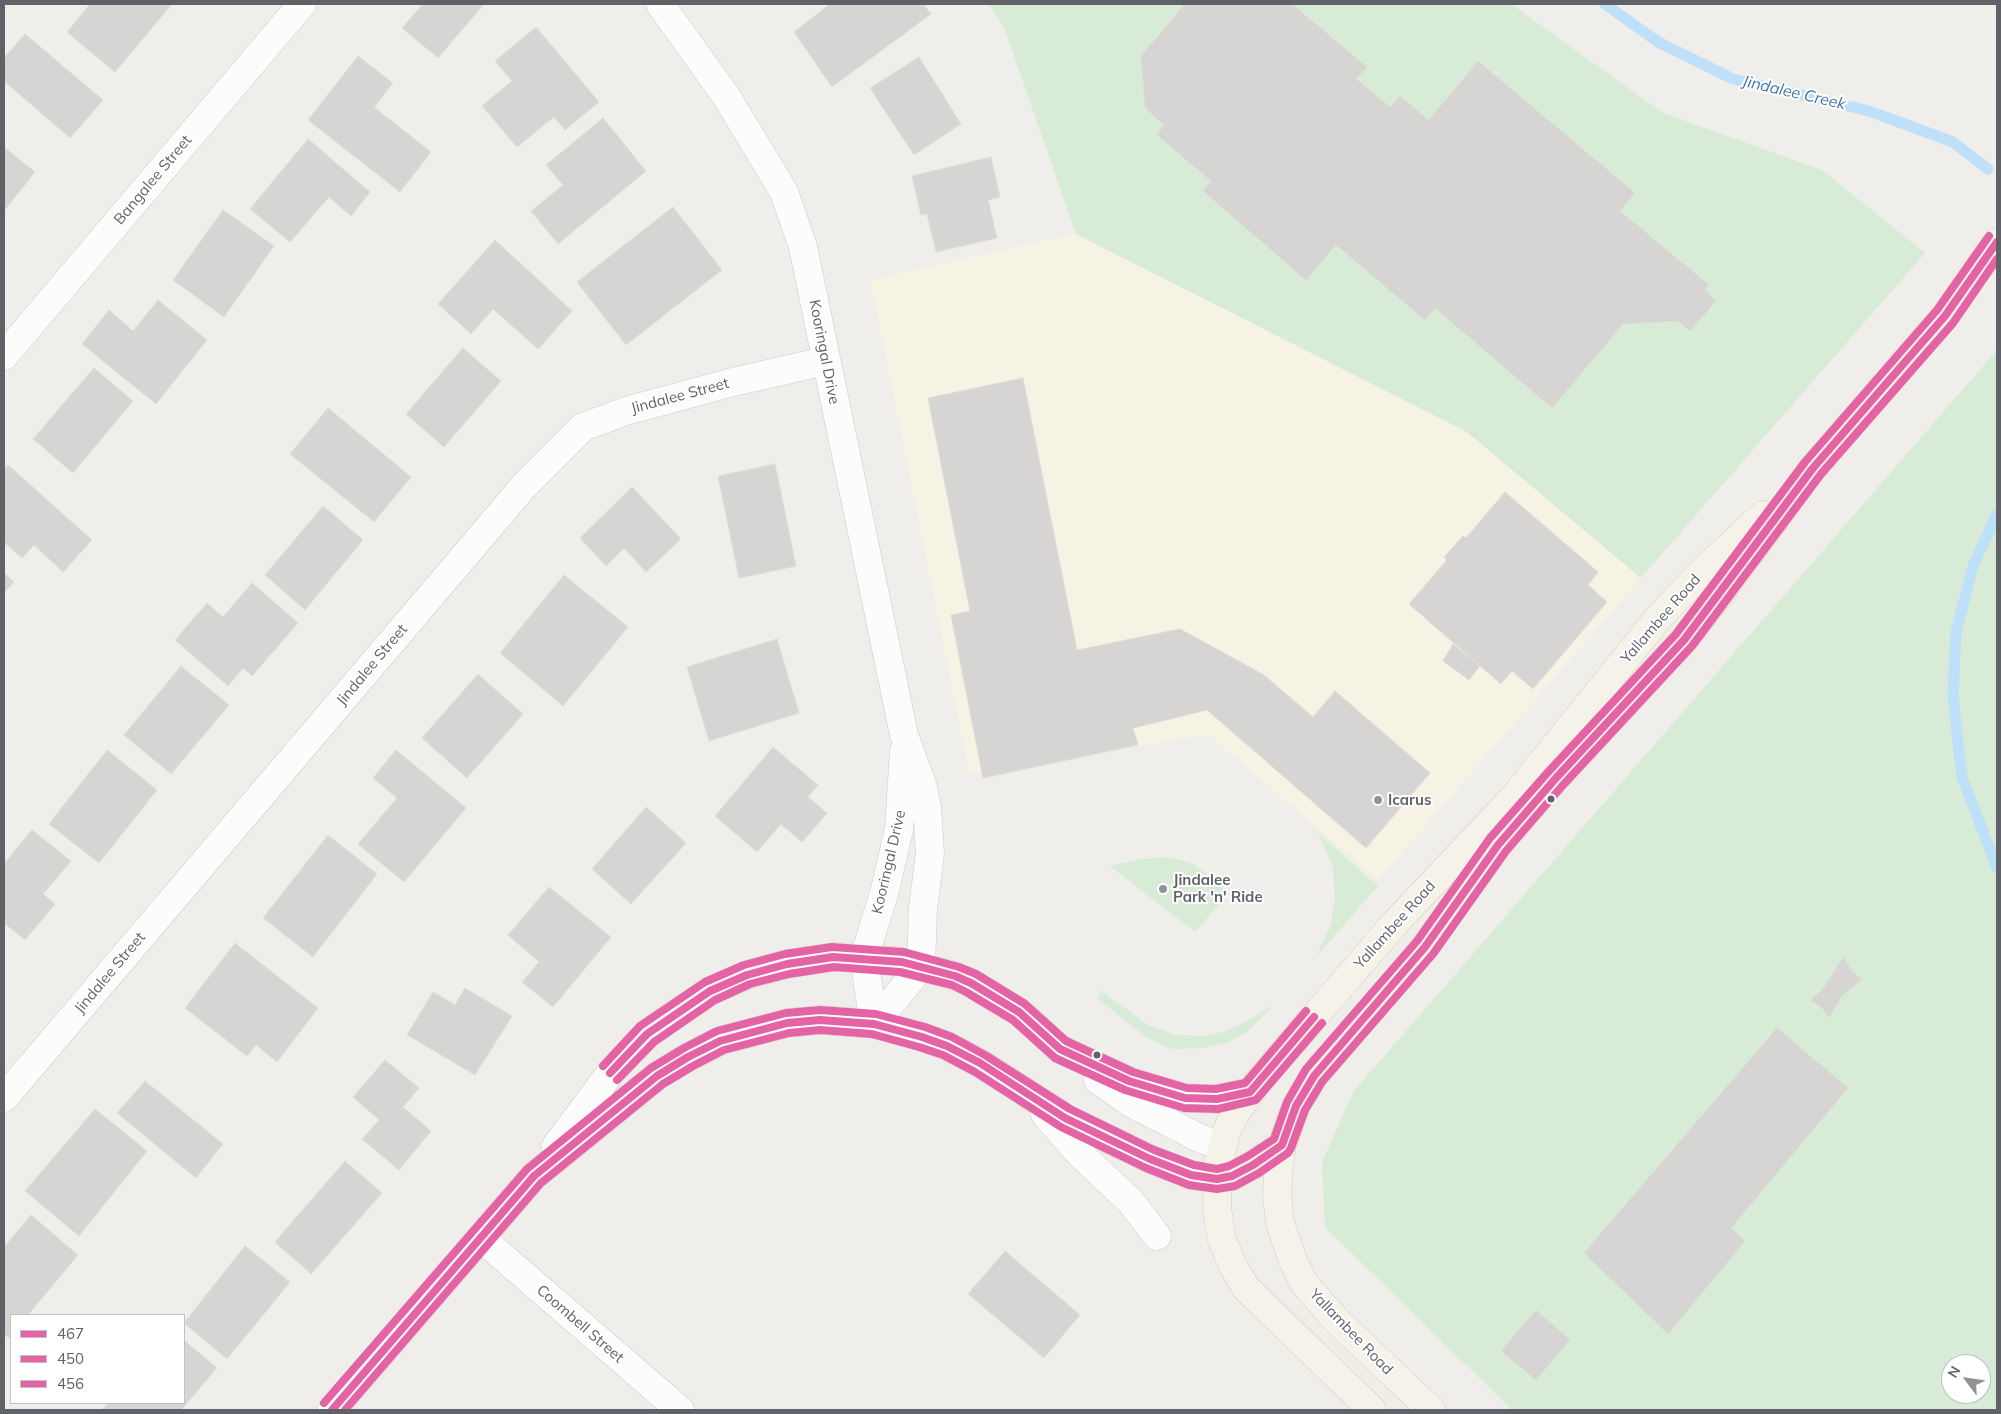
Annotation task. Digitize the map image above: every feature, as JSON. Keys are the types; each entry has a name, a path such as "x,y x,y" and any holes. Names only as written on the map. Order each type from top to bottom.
{"main road":[{"path":"1813,468 1945,316 1997,242"},
{"path":"1945,316 1997,271"},
{"name":"Yallambee Road","path":"1372,1410 1246,1288 1233,1266 1222,1240 1217,1209 1217,1180 1222,1146 1231,1123 1250,1092 1396,922 1521,804 1548,771 1659,617 1705,569 1813,468"},
{"name":"Yallambee Road","path":"1548,771 1684,640 1813,468"},
{"path":"1705,569 1726,586"},
{"name":"Yallambee Road","path":"1431,1410 1337,1321 1303,1282 1292,1258 1280,1223 1277,1193 1279,1163 1282,1145 1296,1106 1314,1076 1425,947 1498,845 1521,804"},
{"path":"1222,1146 1236,1150 1282,1145"},
{"path":"1217,1180 1232,1176 1253,1165 1282,1145"}],"street":[{"name":"Bangalee Street","path":"4,356 302,4"},
{"name":"Kooringal Drive","path":"660,4 726,96 784,192 803,247 825,361 904,735 923,787 929,831 929,869 923,908 921,967"},
{"name":"Jindalee Street","path":"4,1098 518,494 583,427 626,411 733,382 825,361"},
{"name":"Kooringal Drive","path":"864,958 885,890 899,829 903,786 904,735"},
{"path":"899,829 929,831"},
{"path":"332,1410 534,1176 611,1072 647,1034 710,991 747,975 788,964 832,957 902,962 955,976 984,989 1019,1012 1078,1065 1131,1103 1199,1138 1222,1146"},
{"path":"864,958 874,1024"},
{"path":"874,1024 921,967"},
{"path":"534,1176 657,1076 688,1057 720,1041 787,1023 820,1020 874,1024 922,1036 947,1046 980,1063 1030,1098 1065,1118 1150,1159 1191,1175 1217,1180"},
{"path":"1060,1049 1129,1082 1185,1098 1217,1099 1250,1092"},
{"path":"1030,1098 1080,1154 1131,1202 1157,1236"},
{"name":"Coombell Street","path":"481,1238 680,1410"}],"shaded area":[{"path":"1076,234 1467,432 1641,578 1378,880 1208,734 970,775 871,280"}],"green space":[{"path":"989,4 1511,4 1663,113 1822,170 1925,253 1641,578 1467,432 1076,234 1004,27"},
{"path":"1997,350 1997,1410 1512,1410 1325,1227 1322,1162 1353,1092"},
{"path":"1318,833 1378,886 1316,957 1331,924 1335,898 1333,868"},
{"path":"1169,857 1194,864 1229,893 1195,932 1110,866 1140,859"},
{"path":"1102,991 1148,1025 1176,1035 1205,1036 1223,1032 1240,1025 1274,1005 1247,1032 1228,1043 1202,1048 1172,1049 1147,1038 1097,998"}],"building":[{"path":"90,4 172,4 115,72 67,32"},
{"path":"423,4 484,4 438,58 402,28"},
{"path":"830,4 923,4 931,14 832,87 794,32"},
{"path":"1185,4 1292,4 1367,67 1356,79 1390,107 1400,96 1429,120 1478,61 1635,193 1620,211 1709,285 1705,290 1716,301 1690,331 1678,321 1623,324 1552,408 1435,308 1425,320 1336,245 1306,280 1203,191 1211,181 1157,135 1164,125 1145,108 1141,56"},
{"path":"536,27 599,102 565,130 554,117 517,147 482,106 512,81 495,61"},
{"path":"25,34 103,100 70,138 4,81 4,58"},
{"path":"358,56 393,83 374,107 431,152 400,192 308,120"},
{"path":"919,57 961,124 914,155 870,88"},
{"path":"603,118 646,171 558,244 531,211 563,185 546,165"},
{"path":"308,139 370,192 351,216 329,197 290,242 250,209"},
{"path":"4,147 35,172 4,211"},
{"path":"991,157 1000,197 988,200 997,238 936,252 927,214 921,215 912,176"},
{"path":"673,207 722,270 626,345 577,282"},
{"path":"223,210 274,246 224,317 173,280"},
{"path":"495,240 572,311 538,349 493,309 471,334 438,304"},
{"path":"158,300 207,340 156,404 82,344 109,310 133,331"},
{"path":"463,348 501,381 444,447 406,414"},
{"path":"94,368 133,401 73,473 33,439"},
{"path":"1023,378 1077,650 1180,629 1264,675 1313,717 1335,691 1430,773 1366,848 1207,710 1133,728 1138,745 983,778 951,615 970,611 928,398"},
{"path":"328,408 411,477 374,522 290,454"},
{"path":"775,464 796,566 739,578 718,476"},
{"path":"8,465 92,540 63,572 34,545 22,558 4,542 4,470"},
{"path":"632,487 681,539 646,572 624,548 606,566 580,538"},
{"path":"1505,492 1598,572 1588,585 1607,602 1533,689 1512,671 1501,684 1409,604 1447,560 1444,557 1463,536 1466,538"},
{"path":"323,506 363,540 305,610 265,575"},
{"path":"4,573 14,582 4,593"},
{"path":"564,575 628,627 563,706 500,653"},
{"path":"252,583 298,623 252,676 243,668 228,686 175,640 207,603 223,617"},
{"path":"777,639 799,713 709,741 687,667"},
{"path":"1453,644 1480,666 1469,680 1443,661"},
{"path":"181,666 229,705 171,774 124,735"},
{"path":"478,674 523,714 467,778 422,738"},
{"path":"773,747 818,785 808,797 827,813 802,842 781,824 757,852 715,816"},
{"path":"107,750 157,790 99,863 49,824"},
{"path":"396,750 466,808 404,882 358,844 397,798 373,778"},
{"path":"646,807 686,843 631,904 592,869"},
{"path":"32,830 71,861 43,894 55,904 25,940 4,923 4,864"},
{"path":"328,835 377,874 313,957 263,918"},
{"path":"549,887 611,937 553,1007 522,982 539,962 508,935"},
{"path":"235,943 318,1008 277,1062 256,1045 247,1056 185,1008"},
{"path":"1843,957 1852,971 1862,979 1841,997 1829,1018 1822,1008 1811,1000 1823,989"},
{"path":"465,988 512,1016 475,1075 407,1035 433,992 455,1005"},
{"path":"1777,1028 1848,1088 1731,1228 1745,1241 1668,1334 1584,1253"},
{"path":"385,1060 419,1088 403,1107 431,1131 399,1170 362,1139 379,1120 353,1097"},
{"path":"145,1081 223,1144 196,1178 117,1113"},
{"path":"95,1109 147,1151 79,1236 25,1191"},
{"path":"345,1161 382,1193 311,1274 275,1242"},
{"path":"31,1215 78,1255 29,1314 10,1314 9,1338 4,1334 4,1247"},
{"path":"245,1246 290,1282 227,1359 185,1324"},
{"path":"1005,1251 1080,1315 1044,1358 968,1294"},
{"path":"1536,1310 1570,1340 1536,1380 1501,1351"},
{"path":"185,1341 217,1368 181,1410 102,1410 107,1404 185,1404"}],"waterway":[{"name":"Jindalee Creek","path":"1605,4 1658,42 1733,79 1869,111 1953,142 1988,169"},
{"name":"Jindalee Creek","path":"1997,514 1973,566 1956,632 1953,696 1962,777 1997,868"}],"transit line":[{"name":"456","path":"324,1403 527,1169 651,1068 717,1031 786,1013 820,1010 876,1014 925,1027 952,1037 985,1055 1070,1109 1154,1150 1194,1165 1217,1169 1229,1166 1274,1139 1287,1102 1306,1069 1417,941 1490,838 1549,771 1676,634 1805,462 1937,310 1989,236"},
{"name":"467","path":"332,1410 534,1176 657,1076 688,1057 720,1041 787,1023 820,1020 874,1024 922,1037 947,1046 980,1063 1065,1118 1150,1159 1191,1175 1217,1179 1232,1176 1253,1165 1282,1145 1296,1106 1314,1076 1425,947 1498,845 1556,778 1684,640 1813,468 1945,316 1997,242"},
{"name":"450","path":"345,1410 541,1183 663,1084 724,1050 789,1033 820,1030 872,1034 919,1047 943,1055 975,1072 1061,1127 1146,1168 1189,1185 1217,1189 1235,1186 1259,1173 1288,1153 1305,1110 1322,1082 1433,954 1506,851 1563,785 1692,646 1821,474 1953,323 1997,259"},
{"name":"456","path":"603,1066 640,1026 705,982 744,965 785,954 832,947 904,952 959,967 976,974 1025,1004 1066,1041 1133,1072 1187,1088 1216,1089 1245,1083 1306,1011"},
{"name":"467","path":"610,1073 647,1034 710,991 747,975 787,964 833,957 902,962 955,976 971,983 1019,1012 1060,1049 1129,1081 1185,1098 1217,1099 1250,1092 1314,1017"},
{"name":"450","path":"617,1080 654,1042 715,1000 750,984 789,974 834,967 900,972 952,985 1013,1020 1055,1058 1125,1090 1184,1108 1218,1109 1256,1100 1322,1023"}],"place":[{"name":"Icarus","path":"1378,800"},
{"name":"Jindalee Park 'n' Ride","path":"1163,889"}]}
